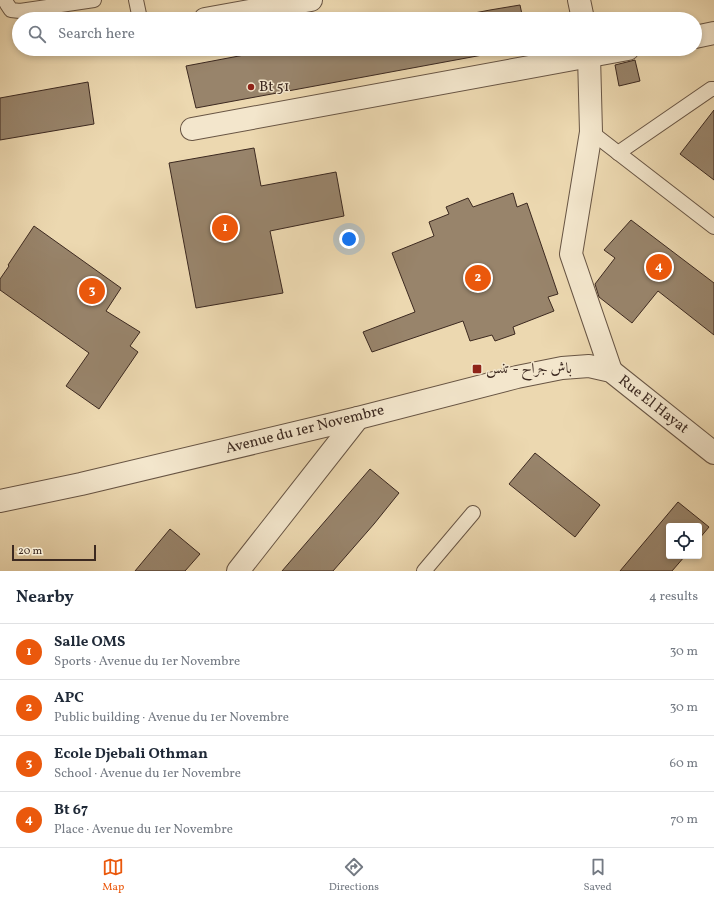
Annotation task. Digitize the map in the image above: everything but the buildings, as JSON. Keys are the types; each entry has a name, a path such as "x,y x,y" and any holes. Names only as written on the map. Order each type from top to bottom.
{"street":[{"path":"244,12 311,0"},
{"path":"579,0 581,12"},
{"path":"702,36 714,33"},
{"path":"192,129 567,56"},
{"path":"588,56 591,132 571,254 611,371"},
{"name":"Avenue du 1er Novembre","path":"0,501 81,484 358,418 517,377 562,368 589,366 611,371"},
{"name":"Rue El Hayat","path":"611,371 714,454"},
{"path":"238,571 358,418"}],"lane":[{"path":"5,0 11,10 20,11 94,0"},
{"path":"136,0 139,12"},
{"path":"618,153 714,88"},
{"path":"591,132 714,227"},
{"path":"424,571 473,513"}],"place":[{"name":"Bt 51","path":"251,87"},
{"name":"Salle OMS","path":"225,228"},
{"name":"Bt 67","path":"659,267"},
{"name":"APC","path":"478,278"},
{"name":"Ecole Djebali Othman","path":"92,291"},
{"name":"باش جراح - تنس","path":"477,369"}]}
